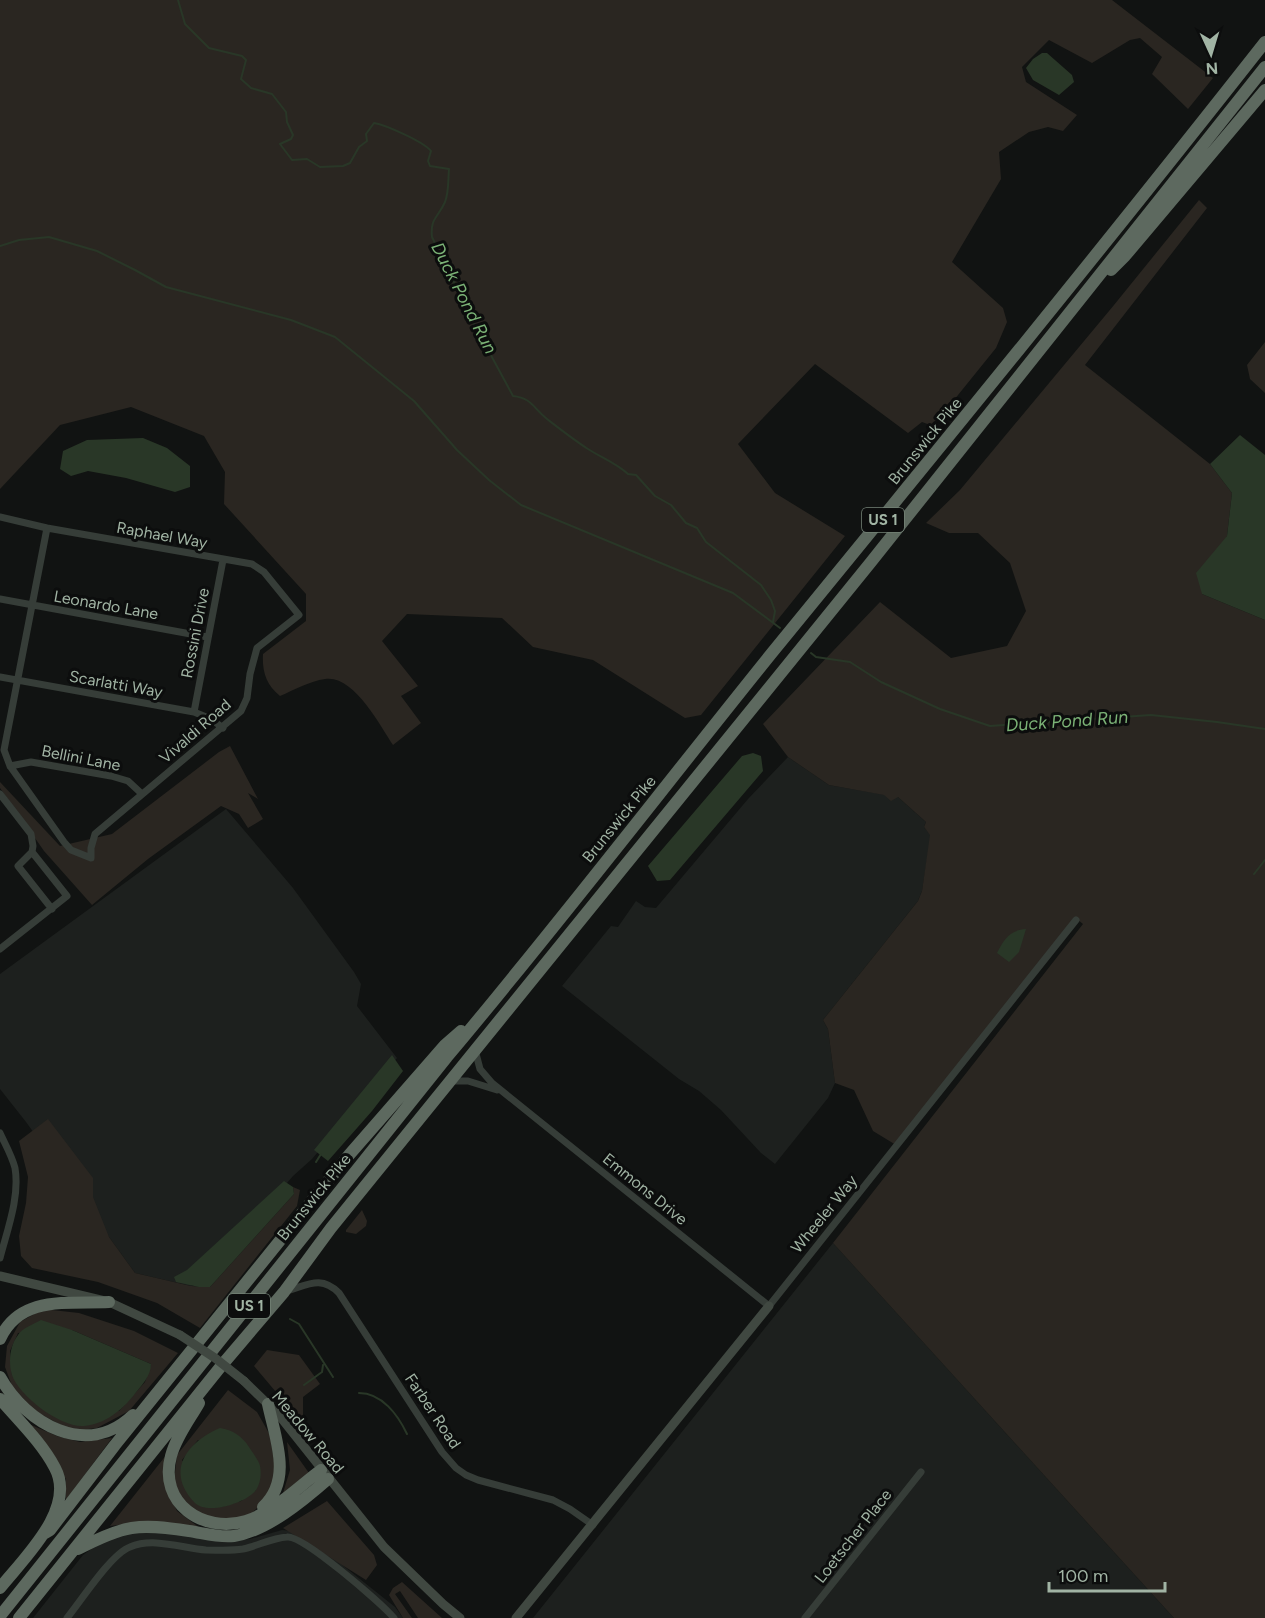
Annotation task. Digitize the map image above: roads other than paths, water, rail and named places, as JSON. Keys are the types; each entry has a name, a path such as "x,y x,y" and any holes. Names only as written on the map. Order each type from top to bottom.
{"highway":[{"name":"Brunswick Pike","path":"0,1616 1265,42"},
{"name":"Brunswick Pike","path":"19,1618 222,1365 284,1292 331,1228 1080,300 1265,67"},
{"path":"1080,300 1125,256 1265,90"},
{"path":"45,1533 50,1530 356,1147 445,1045 499,996"},
{"path":"0,1339 13,1319 30,1308 109,1302"},
{"path":"222,1365 171,1454 168,1472 181,1506 206,1522 221,1525 248,1520 325,1474"},
{"path":"0,1377 9,1392 35,1418 51,1427 81,1435 99,1435 124,1424 162,1388"},
{"path":"0,1400 41,1448 56,1470 60,1485 58,1507 45,1533 0,1588"},
{"path":"248,1520 273,1496 281,1472 280,1455 268,1404"},
{"path":"72,1552 109,1533 135,1526 158,1526 222,1536 233,1536 257,1530 273,1521 325,1474"}],"street":[{"name":"Raphael Way","path":"0,517 47,528 252,564 264,572 299,615"},
{"path":"10,766 4,750 47,528"},
{"name":"Rossini Drive","path":"194,712 223,560"},
{"name":"Leonardo Lane","path":"0,599 207,637"},
{"name":"Vivaldi Road","path":"10,766 71,850 91,858 95,834 241,711 247,698 257,648 299,615"},
{"name":"Scarlatti Way","path":"0,677 194,712 211,719 223,728"},
{"name":"Bellini Lane","path":"10,766 31,762 111,776 128,781 142,794"},
{"path":"0,794 31,834 32,852 18,866 52,909"},
{"path":"0,949 68,896 32,852"},
{"name":"Wheeler Way","path":"516,1618 1077,920"},
{"name":"Emmons Drive","path":"475,1050 480,1069 492,1083 769,1306"},
{"name":"Emmons Drive","path":"450,1081 468,1081 505,1093"},
{"path":"0,1133 12,1158 15,1177 14,1200 0,1258"},
{"name":"Meadow Road","path":"0,1276 109,1302 180,1335 216,1358 278,1414 384,1547 460,1618"},
{"name":"Farber Road","path":"284,1292 318,1282 330,1285 339,1293 442,1452 456,1468 478,1480 560,1503 593,1525"},
{"name":"Loetscher Place","path":"805,1618 921,1472"},
{"path":"67,1618 118,1555 130,1546 152,1543 226,1551 243,1549 289,1536 303,1541 372,1596 394,1618"}],"waterway":[{"name":"Duck Pond Run","path":"178,0 185,24 209,48 242,56 246,60 241,79 251,88 272,94 286,112 287,122 293,135 291,139 280,144 292,160 307,159 320,167 343,166 350,163 359,147 367,141 366,134 374,123 421,143 431,151 428,161 430,166 449,169 448,190 433,222 432,237 474,324 513,396 528,401 547,419 588,449 628,474 636,475 655,496 671,505 686,523 697,528 706,542 761,585 775,611 773,622"},
{"path":"0,246 19,240 49,237 97,251 166,287 291,320 335,337 414,401 457,450 489,480 521,505 733,593 780,628"},
{"name":"Duck Pond Run","path":"811,653 816,657 850,662 881,682 940,709 990,726 1151,715 1265,729"},
{"path":"1254,874 1265,860"},
{"path":"316,1162 321,1154"},
{"path":"290,1319 299,1324 333,1377"},
{"path":"304,1385 322,1372 323,1365"},
{"path":"359,1393 375,1397 388,1406 407,1434"}]}
